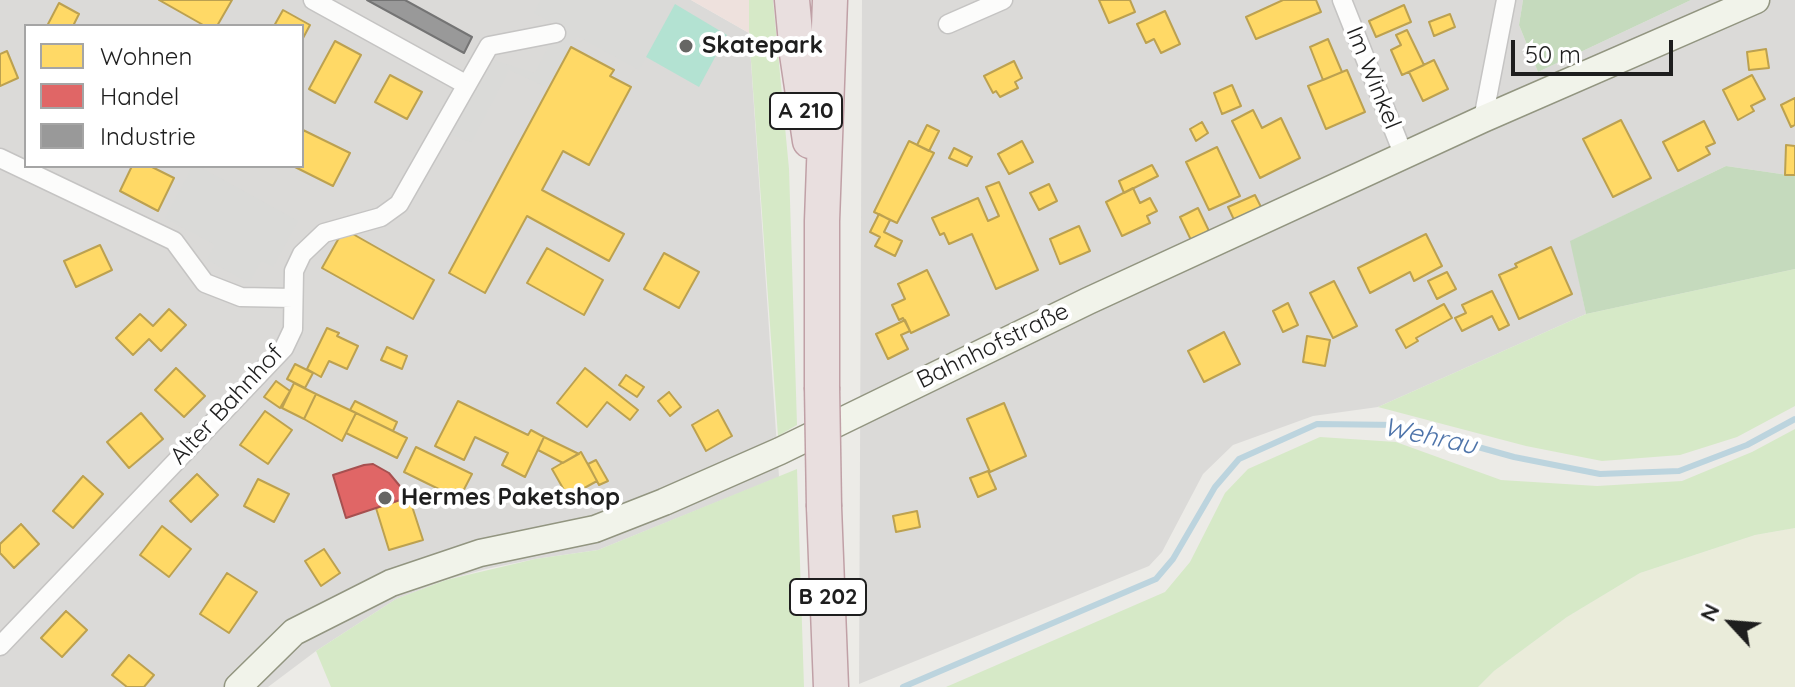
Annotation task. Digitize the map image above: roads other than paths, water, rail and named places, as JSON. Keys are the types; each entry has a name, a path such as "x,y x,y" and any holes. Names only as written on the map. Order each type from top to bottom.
{"highway":[{"name":"A 210","path":"792,0 822,221"},
{"name":"A 210","path":"822,221 830,0"},
{"name":"B 202","path":"822,221 824,507 831,687"}],"main road":[{"name":"Bahnhofstraße","path":"238,687 294,632 391,583 480,553 595,529 664,502 780,451 1088,301 1483,119 1756,0"}],"street":[{"path":"313,0 467,85"},
{"path":"948,24 1003,0"},
{"name":"Im Winkel","path":"1342,0 1404,156"},
{"path":"1483,119 1506,0"},
{"name":"Alter Bahnhof","path":"0,646 284,348 293,329 294,271 302,254 324,233 381,217 399,204 489,46 556,33"},
{"path":"0,158 174,241 205,283 241,297 293,298"}],"waterway":[{"name":"Wehrau","path":"903,687 1156,579 1173,559 1215,487 1239,459 1317,424 1399,425 1514,457 1600,474 1679,471 1747,445 1795,419"}],"place":[{"name":"Skatepark","path":"686,46"},
{"name":"Hermes Paketshop","path":"385,498"}]}
